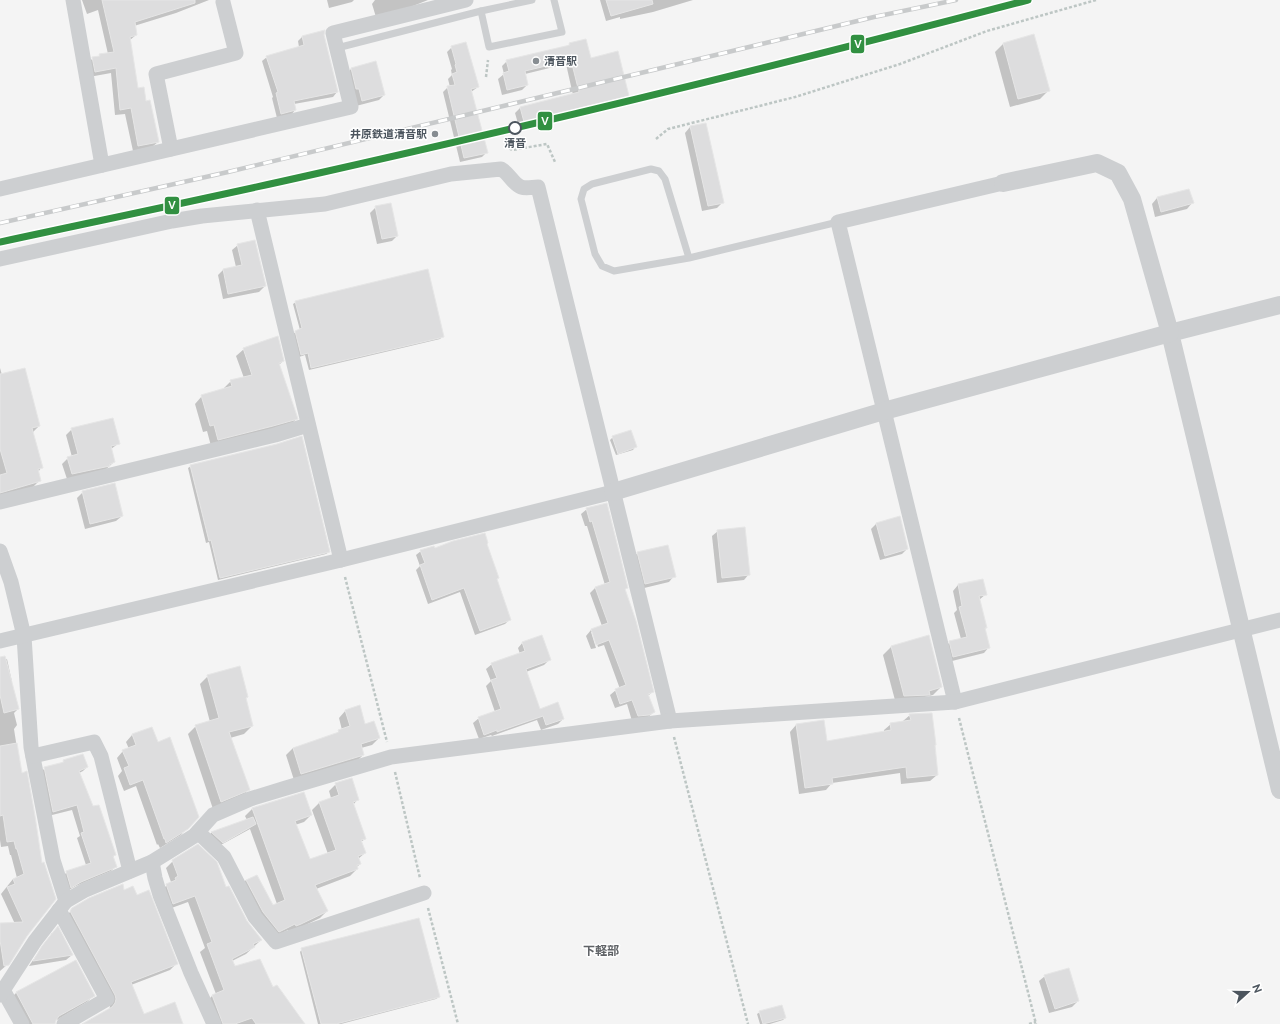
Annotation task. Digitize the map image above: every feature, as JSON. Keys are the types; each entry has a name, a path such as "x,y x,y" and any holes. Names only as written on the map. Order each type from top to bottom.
{"street":[{"path":"72,0 102,165"},
{"path":"0,188 351,107 333,33 466,0"},
{"path":"171,149 156,74 236,52 223,2"},
{"path":"956,702 838,222 1003,183 1097,163 1118,173 1132,199 1170,333 1240,630 1280,790"},
{"path":"0,259 172,221 257,210 325,204 451,174 502,169 507,172 521,187 538,187 670,721"},
{"path":"257,210 341,560"},
{"path":"0,641 341,560 613,492 884,411 1170,333 1280,305"},
{"path":"0,502 275,435 308,425"},
{"path":"0,551 11,582 24,636 32,756 63,906 107,999 64,1024"},
{"path":"22,1024 2,992 35,942 63,906 85,890 152,862 194,836 213,815 250,799 391,757 670,721 956,702 1280,620"},
{"path":"32,756 94,742 101,756 130,871"},
{"path":"198,832 224,857 255,917 276,942 424,893"},
{"path":"152,862 160,895 212,1023"}],"lane":[{"path":"337,48 515,2 532,0"},
{"path":"481,11 489,47 562,32 554,0"},
{"path":"689,258 665,178 659,170 652,169 592,184 584,189 581,199 595,254 602,266 614,271 689,258 838,222"}],"path":[{"path":"656,139 668,129 795,96 900,64 987,31 1096,0"},
{"path":"486,77 489,47"},
{"path":"505,146 512,150 546,144 555,162"},
{"path":"341,560 458,1024"},
{"path":"956,702 1036,1023 1029,1024"},
{"path":"670,721 748,1024"}],"building":[{"path":"102,0 195,0 195,3 135,22 137,35 130,37 138,88 144,87 146,101 150,100 159,142 138,146 131,108 120,110 116,68 95,72 92,57 100,56 99,54 114,52"},
{"path":"606,0 652,0 653,4 611,16"},
{"path":"325,30 324,35 338,92 294,101 296,110 281,114 276,93 278,92 266,56 304,45 302,36"},
{"path":"1034,34 1050,91 1018,99 1003,43"},
{"path":"586,39 591,58 618,51 629,96 524,122 520,107 579,92 571,60 525,71 528,85 507,90 503,73 509,71 506,60 570,45 569,43"},
{"path":"466,42 479,87 471,89 488,153 464,158 447,86 455,85 452,74 457,72 451,46"},
{"path":"376,61 385,95 362,101 359,89 356,89 351,68"},
{"path":"706,123 724,203 708,206 690,126"},
{"path":"1189,189 1194,203 1161,212 1157,197"},
{"path":"391,203 398,236 382,239 375,206"},
{"path":"255,240 266,286 228,294 223,269 242,265 237,244"},
{"path":"428,269 444,337 311,368 308,353 301,355 295,331 302,328 295,301"},
{"path":"278,336 284,361 279,363 298,419 218,440 214,425 210,426 201,395 232,386 230,380 252,375 243,348"},
{"path":"25,368 40,426 32,428 43,468 38,469 41,481 0,493 0,475 7,473 0,449 0,374"},
{"path":"113,418 120,444 111,446 115,462 110,464 110,466 72,474 67,457 78,454 71,428"},
{"path":"631,430 637,447 618,454 612,436"},
{"path":"302,436 330,552 220,578 190,465 277,444"},
{"path":"115,483 123,516 90,524 82,491"},
{"path":"607,503 628,588 625,589 636,621 654,692 648,694 655,712 649,715 638,716 632,700 620,704 615,689 626,685 609,640 596,645 591,629 608,623 595,587 610,582 592,521 590,522 586,508"},
{"path":"900,516 908,549 885,556 876,523"},
{"path":"745,527 750,575 722,578 717,530"},
{"path":"485,533 487,544 499,578 497,579 511,620 480,631 464,588 432,600 420,565 425,563 420,550 434,546 435,548 453,541"},
{"path":"668,545 676,577 645,584 637,552"},
{"path":"983,579 987,595 979,596 987,628 985,628 990,648 953,657 949,641 967,637 959,607 962,606 958,584"},
{"path":"542,635 551,660 526,669 540,709 558,702 564,719 546,725 543,716 484,735 478,717 501,709 491,680 497,678 491,663 525,651 522,642"},
{"path":"929,635 942,687 929,691 930,695 904,696 891,646"},
{"path":"5,656 19,709 4,713 0,695 0,657"},
{"path":"240,666 248,697 246,698 253,726 229,732 250,790 221,802 195,725 219,718 207,675"},
{"path":"360,705 365,724 374,721 380,738 361,744 364,755 301,774 293,748 339,732 338,730 350,726 345,710"},
{"path":"932,713 938,775 907,778 906,767 832,778 833,784 805,788 796,724 824,720 827,741 891,730 890,723 911,720 909,714"},
{"path":"152,727 158,742 170,737 199,817 188,829 166,843 143,780 130,785 124,768 129,766 122,750 136,745 132,734"},
{"path":"17,743 22,773 27,771 42,863 44,862 56,899 27,936 9,965 4,966 0,940 0,923 23,922 7,887 15,884 13,879 24,874 14,841 7,842 3,815 0,816 0,746"},
{"path":"83,754 88,767 79,771 93,806 99,805 116,855 113,856 117,867 81,882 71,888 66,871 91,863 81,833 84,832 77,805 53,812 44,767 64,762 63,760"},
{"path":"352,778 359,800 353,802 366,839 361,840 366,853 358,856 361,864 357,865 358,869 315,885 328,911 301,924 296,926 295,924 279,932 263,912 246,880 257,875 273,905 285,900 252,808 304,792 312,815 295,821 310,859 336,850 319,802 339,795 335,783"},
{"path":"253,817 256,824 223,843 211,832"},
{"path":"198,844 217,862 226,887 229,886 247,921 262,940 253,944 255,947 232,959 235,966 260,959 273,987 277,985 305,1024 256,1024 252,1018 235,1024 223,1024 212,995 224,990 207,944 212,942 195,896 173,904 166,884 176,880 175,878 178,876 172,860"},
{"path":"123,884 124,890 133,886 137,895 149,890 178,964 131,982 144,1014 175,1002 183,1024 82,1024 112,1007 116,999 70,911 72,908 89,898"},
{"path":"419,918 440,997 336,1024 321,1024 301,948"},
{"path":"58,926 73,955 33,961 42,946"},
{"path":"76,960 95,996 59,1016 55,1024 33,1024 16,992"},
{"path":"1069,968 1079,1001 1055,1009 1044,975"},
{"path":"782,1005 786,1018 763,1024 759,1011"}],"railway":[{"path":"0,223 228,172 874,17 956,0"}],"transit line":[{"name":"V","path":"0,242 268,185 487,135 758,69 1028,0"}],"place":[{"name":"清音駅","path":"536,61"},
{"name":"清音","path":"515,128"},
{"name":"井原鉄道清音駅","path":"435,134"}],"district":[{"name":"下軽部","path":"601,951"}]}
